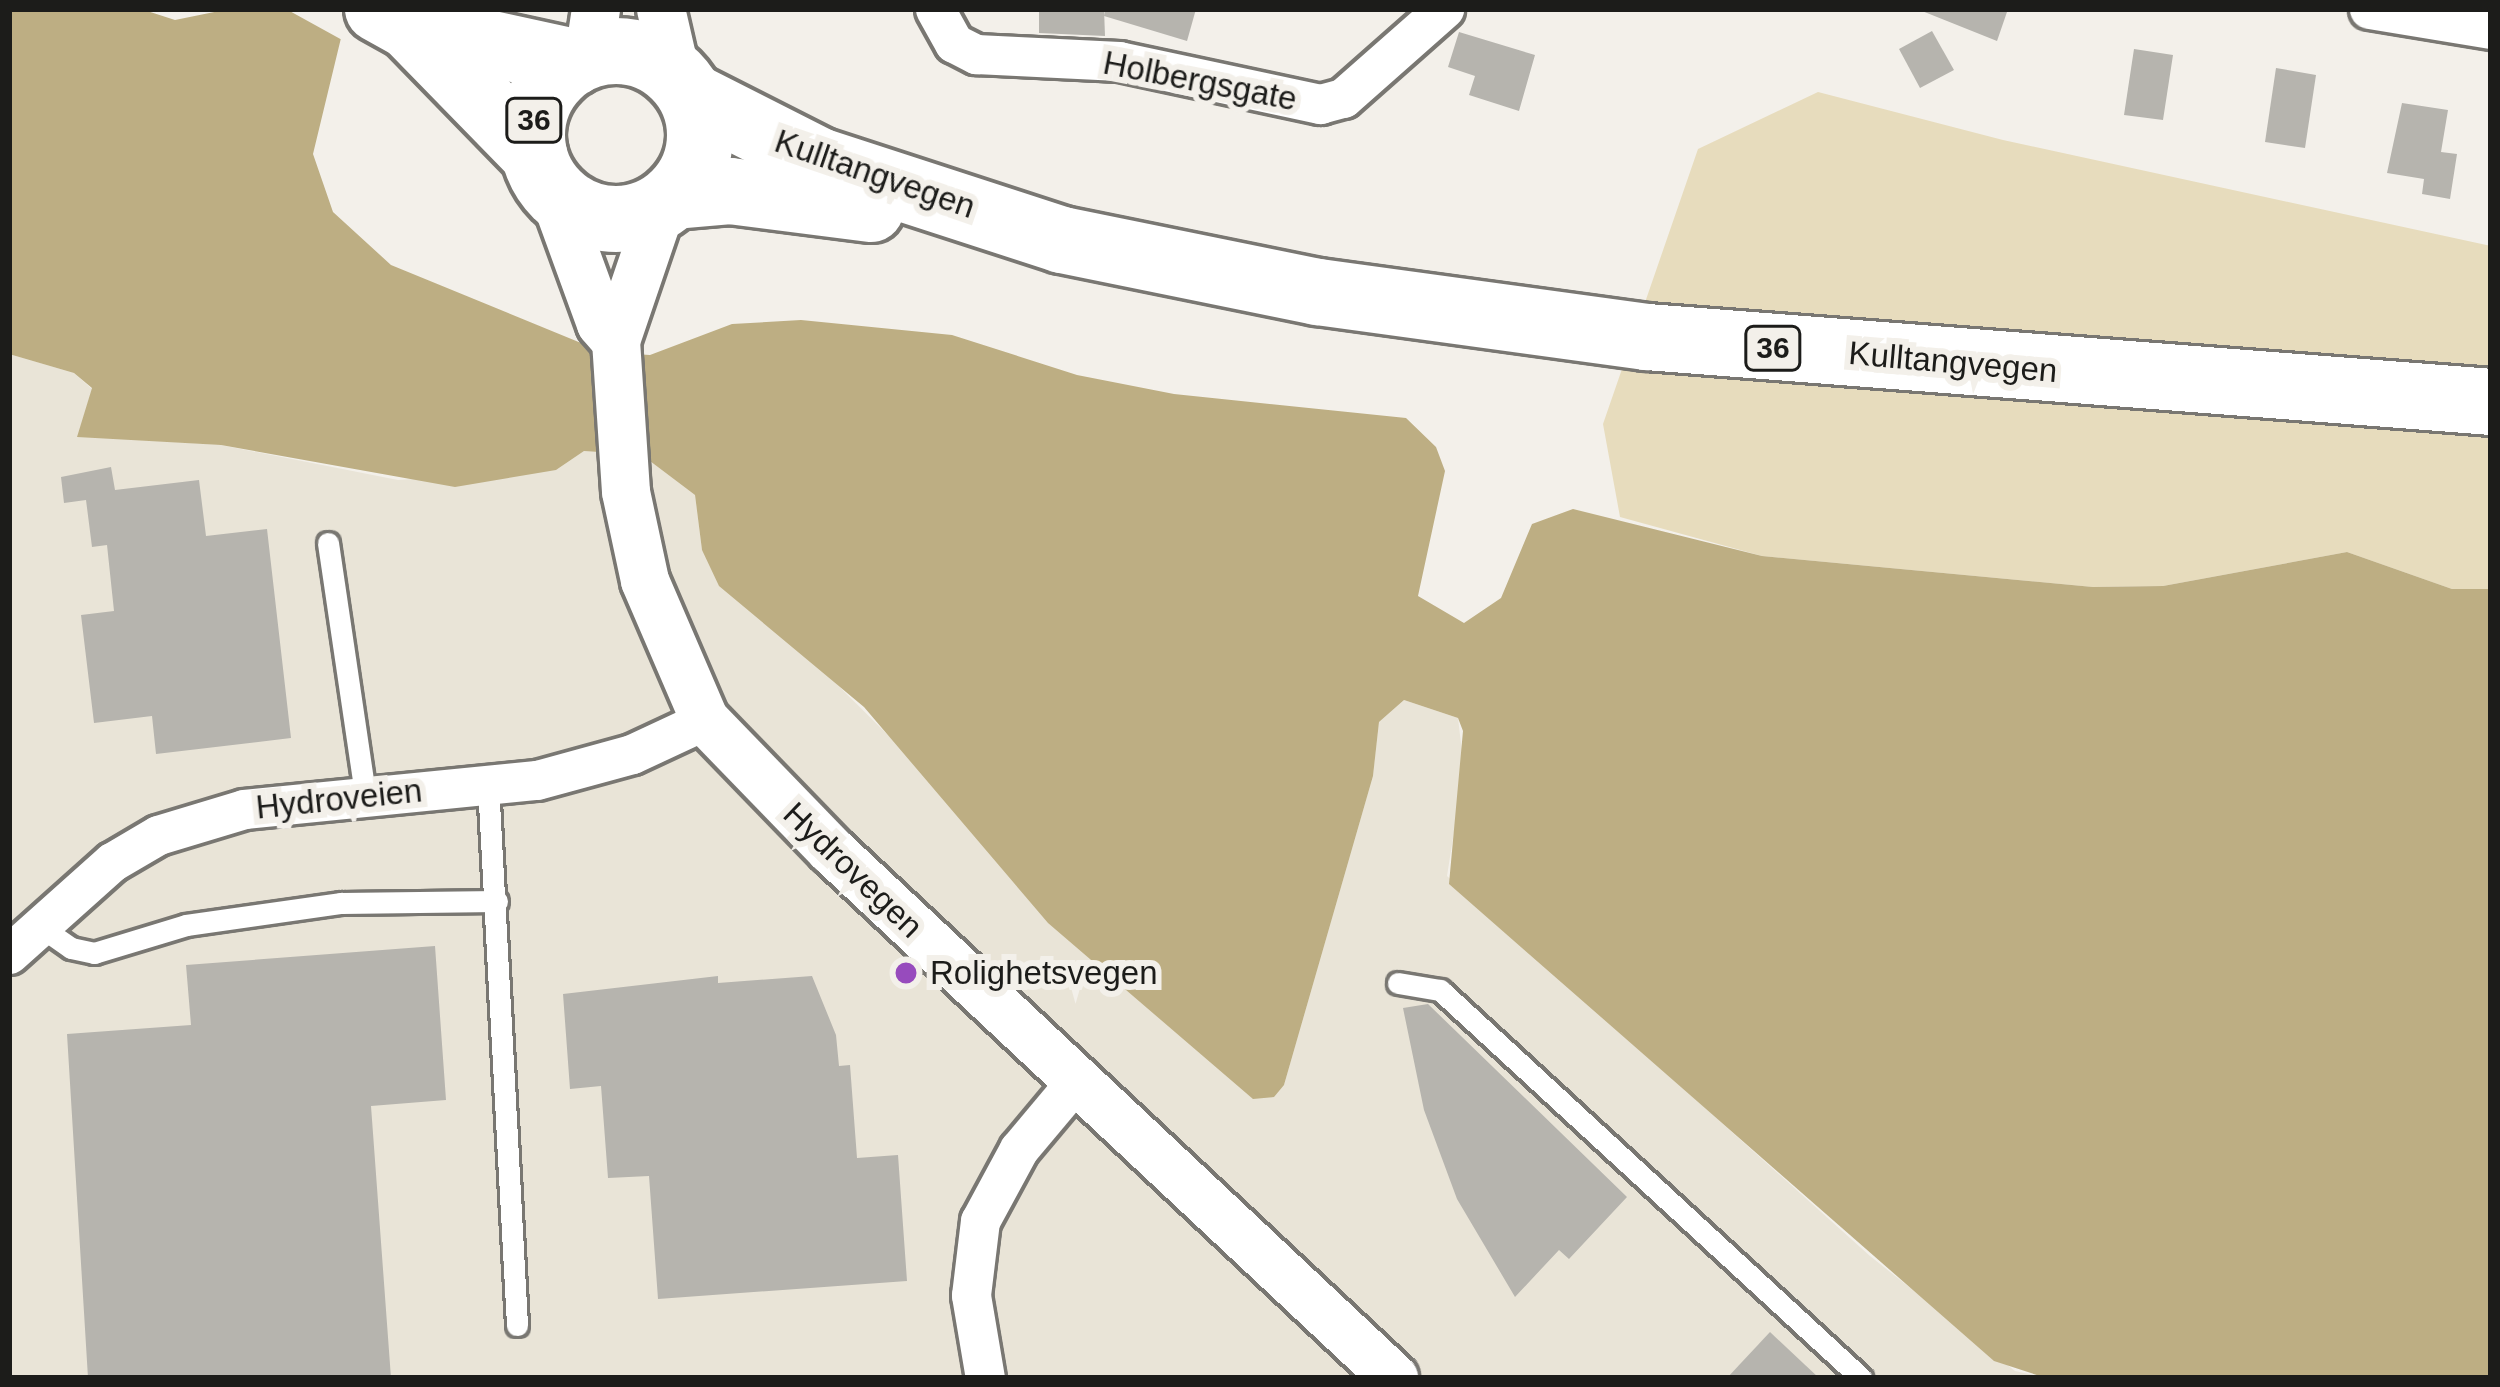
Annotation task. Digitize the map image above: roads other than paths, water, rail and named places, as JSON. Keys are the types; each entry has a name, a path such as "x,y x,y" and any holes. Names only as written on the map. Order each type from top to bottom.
{"highway":[{"name":"36","path":"394,17 635,52 684,86"},
{"name":"36","path":"394,17 593,217 617,220 668,201"},
{"name":"36","path":"544,172 539,101 586,42"},
{"path":"668,201 700,149 684,86"},
{"name":"Kulltangvegen","path":"684,86 819,161 1062,240 1318,292 1647,337 2491,402"},
{"name":"Kulltangvegen","path":"668,201 804,197 1033,243 1062,240"}],"street":[{"path":"661,9 684,86"},
{"name":"Holbergsgate","path":"935,9 954,43 976,54 1119,61 1320,104 1343,98 1444,9"},
{"path":"2369,9 2491,29"},
{"path":"544,172 601,324 616,341 668,201"},
{"name":"Hydrovegen","path":"616,341 626,492 645,581 705,720 1394,1378"},
{"name":"Hydroveien","path":"9,954 38,925 158,835 244,809 488,784 594,766 705,720"},
{"path":"985,1378 971,1295 980,1221 1019,1149 1077,1080"}],"lane":[{"path":"328,543 364,794"},
{"path":"488,784 517,1325"},
{"path":"38,925 71,949 94,953 186,925 341,904 497,901"},
{"path":"1398,983 1440,990 1861,1378"}],"place":[{"name":"Rolighetsvegen","path":"906,973"}]}
